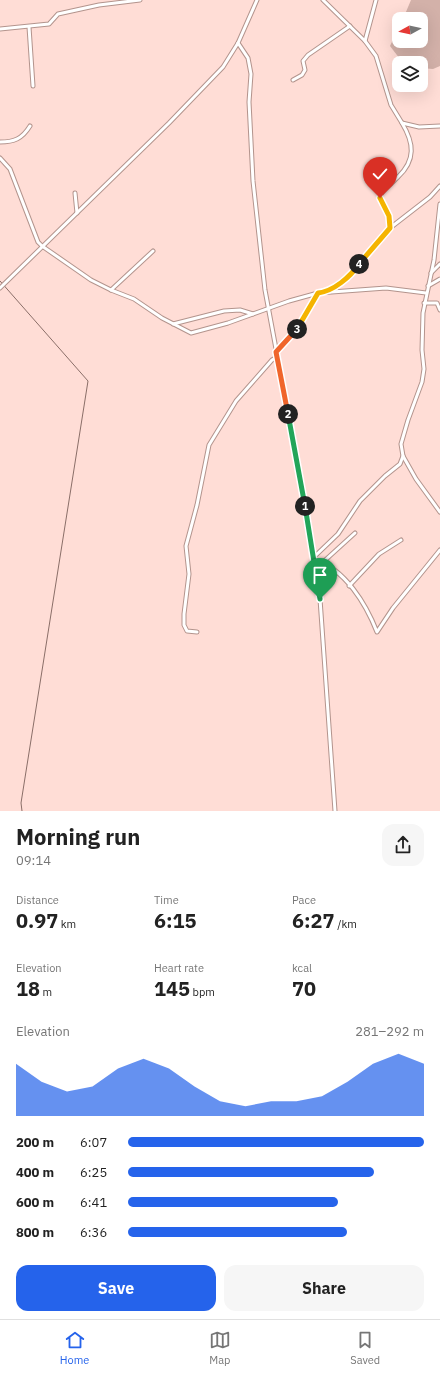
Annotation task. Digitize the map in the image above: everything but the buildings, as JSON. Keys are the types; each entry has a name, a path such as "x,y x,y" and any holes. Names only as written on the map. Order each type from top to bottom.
{"street":[{"path":"0,29 52,24 57,16 61,14 99,5 140,0"},
{"path":"0,288 78,213 202,90 223,67 238,43 257,0"},
{"path":"323,0 365,41 379,61 389,99 412,143 412,158 404,170 380,195 389,216 390,228"},
{"path":"365,41 376,0"},
{"path":"294,80 302,75 305,70 303,61 308,55 350,26"},
{"path":"29,27 33,86"},
{"path":"238,43 248,58 250,69 249,102 255,201 265,290 314,559 325,659 335,811"},
{"path":"402,123 419,127 440,126"},
{"path":"0,142 15,141 24,136 30,126"},
{"path":"0,158 10,170 38,242 42,246 79,272 111,290 134,299 173,324 192,333 318,293 386,288 426,293"},
{"path":"326,292 350,275 390,228 430,197 440,186"},
{"path":"75,193 78,213"},
{"path":"440,204 431,273 424,303 422,350 423,377 401,444 403,456 416,479 440,512"},
{"path":"111,290 153,251"},
{"path":"431,273 440,264"},
{"path":"427,287 440,279"},
{"path":"276,352 301,323 318,293"},
{"path":"424,303 437,302 440,310"},
{"path":"173,324 224,310 240,310 255,314"},
{"path":"197,632 187,631 184,624 189,574 186,546 198,505 209,445 236,401 272,360 277,357"},
{"path":"314,559 338,534 360,501 400,464 403,456"},
{"path":"322,563 355,533"},
{"path":"349,586 380,554 401,540"},
{"path":"314,559 338,572 370,615 377,632 393,608 440,550"}],"shaded area":[{"path":"411,0 440,0 440,66 433,69 428,69 428,56 398,56 390,46 392,42 392,48 428,48 428,12 406,12"}],"waterway":[{"path":"0,281 88,381 21,803 22,811"}],"route":[{"path":"320,599 302,488 276,352 283,342 301,323 318,293 326,292 345,280 390,228 389,216 380,198"}]}
